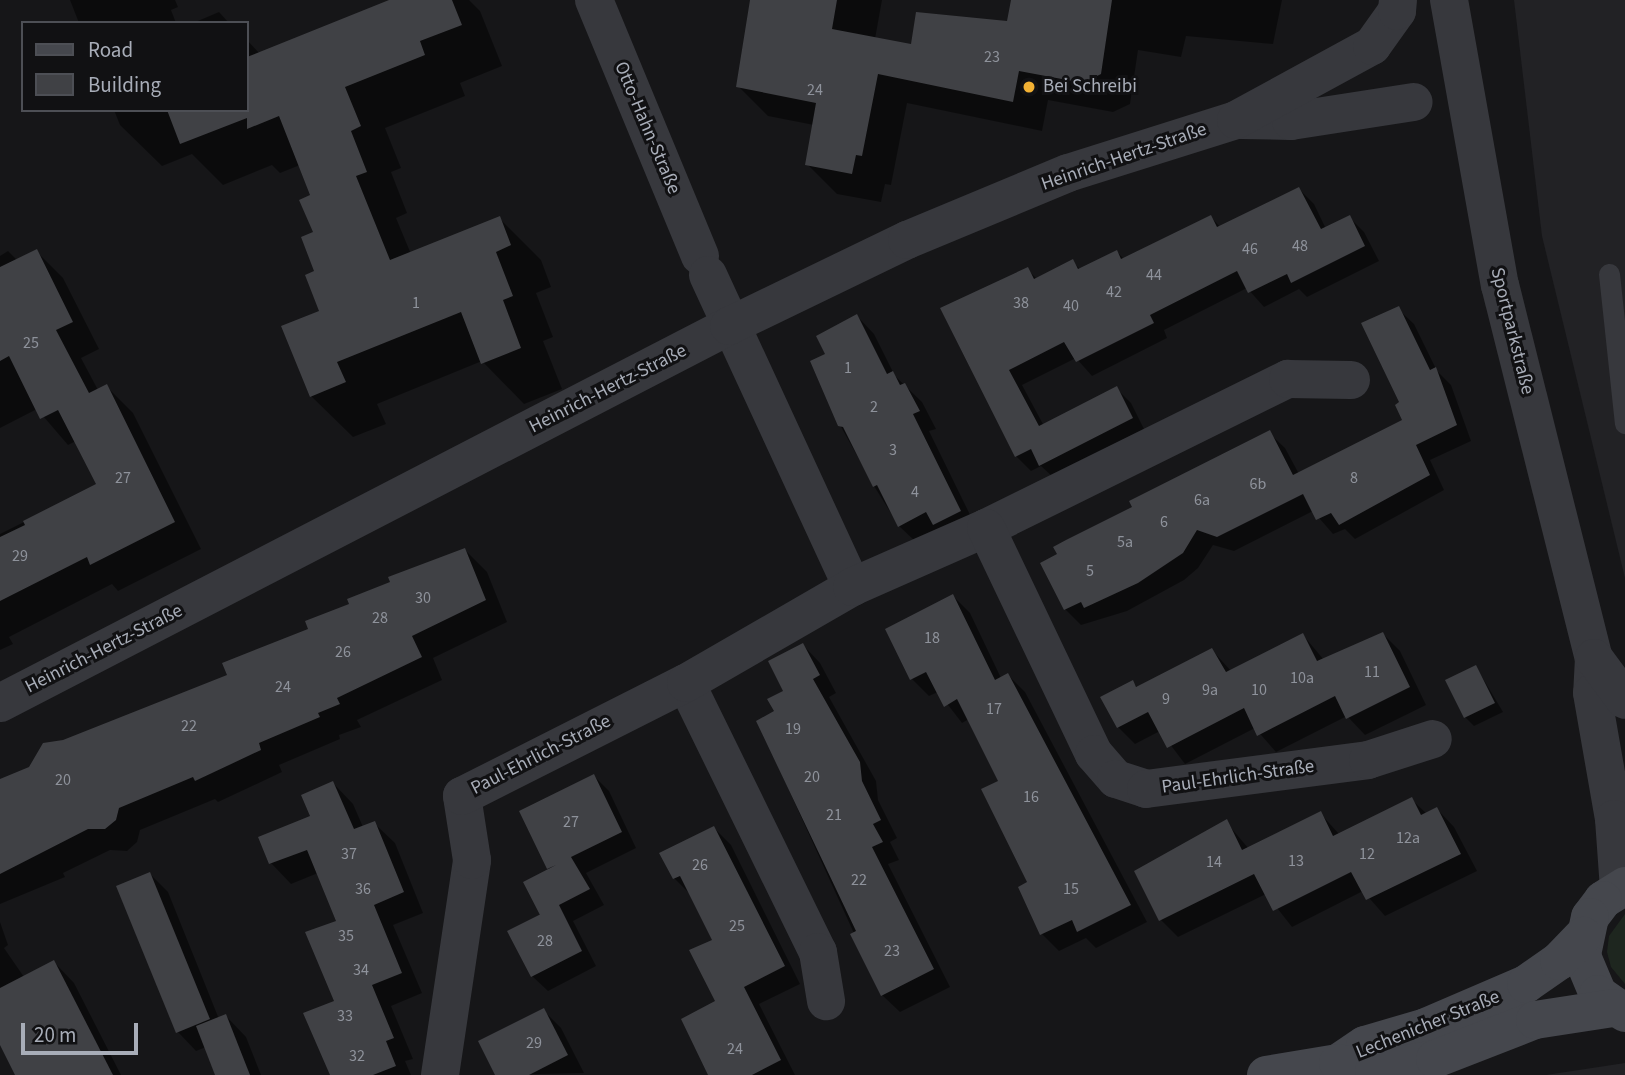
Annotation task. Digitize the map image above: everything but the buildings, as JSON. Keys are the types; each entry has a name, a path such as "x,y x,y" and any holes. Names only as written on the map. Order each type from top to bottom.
{"street":[{"name":"Otto-Hahn-Straße","path":"594,0 729,326"},
{"name":"Heinrich-Hertz-Straße","path":"0,704 729,326 907,240 1068,173 1236,120 1372,46 1396,11 1398,0"},
{"name":"Sportparkstraße","path":"1449,0 1500,285 1594,658 1592,693 1615,819 1622,887"},
{"name":"Heinrich-Hertz-Straße","path":"1236,120 1291,121 1414,103"},
{"path":"729,326 852,587"},
{"name":"Paul-Ehrlich-Straße","path":"440,1075 472,860 462,796 686,682 852,587 986,528 1288,379 1352,380"},
{"name":"Paul-Ehrlich-Straße","path":"986,528 1094,754 1116,779 1146,789 1368,760 1433,739"},
{"name":"Sportparkstraße","path":"1594,658 1625,700"},
{"path":"686,682 818,952 826,1001"},
{"name":"Lechenicher Straße","path":"1338,1063 1365,1045 1437,1023 1526,984 1559,961 1584,936 1590,917 1622,887"},
{"path":"1584,936 1588,976 1619,1010"},
{"name":"Lechenicher Straße","path":"1266,1075 1338,1063 1374,1070 1435,1059 1535,1020 1619,1010"}],"lane":[{"path":"1609,274 1625,423"}],"shaded area":[{"path":"1514,0 1625,0 1625,578 1542,236"},
{"path":"1625,914 1625,984 1611,967 1607,952 1609,936"},
{"path":"1625,1063 1625,1075 1546,1075"}],"place":[{"name":"Bei Schreibi","path":"1029,87"}]}
